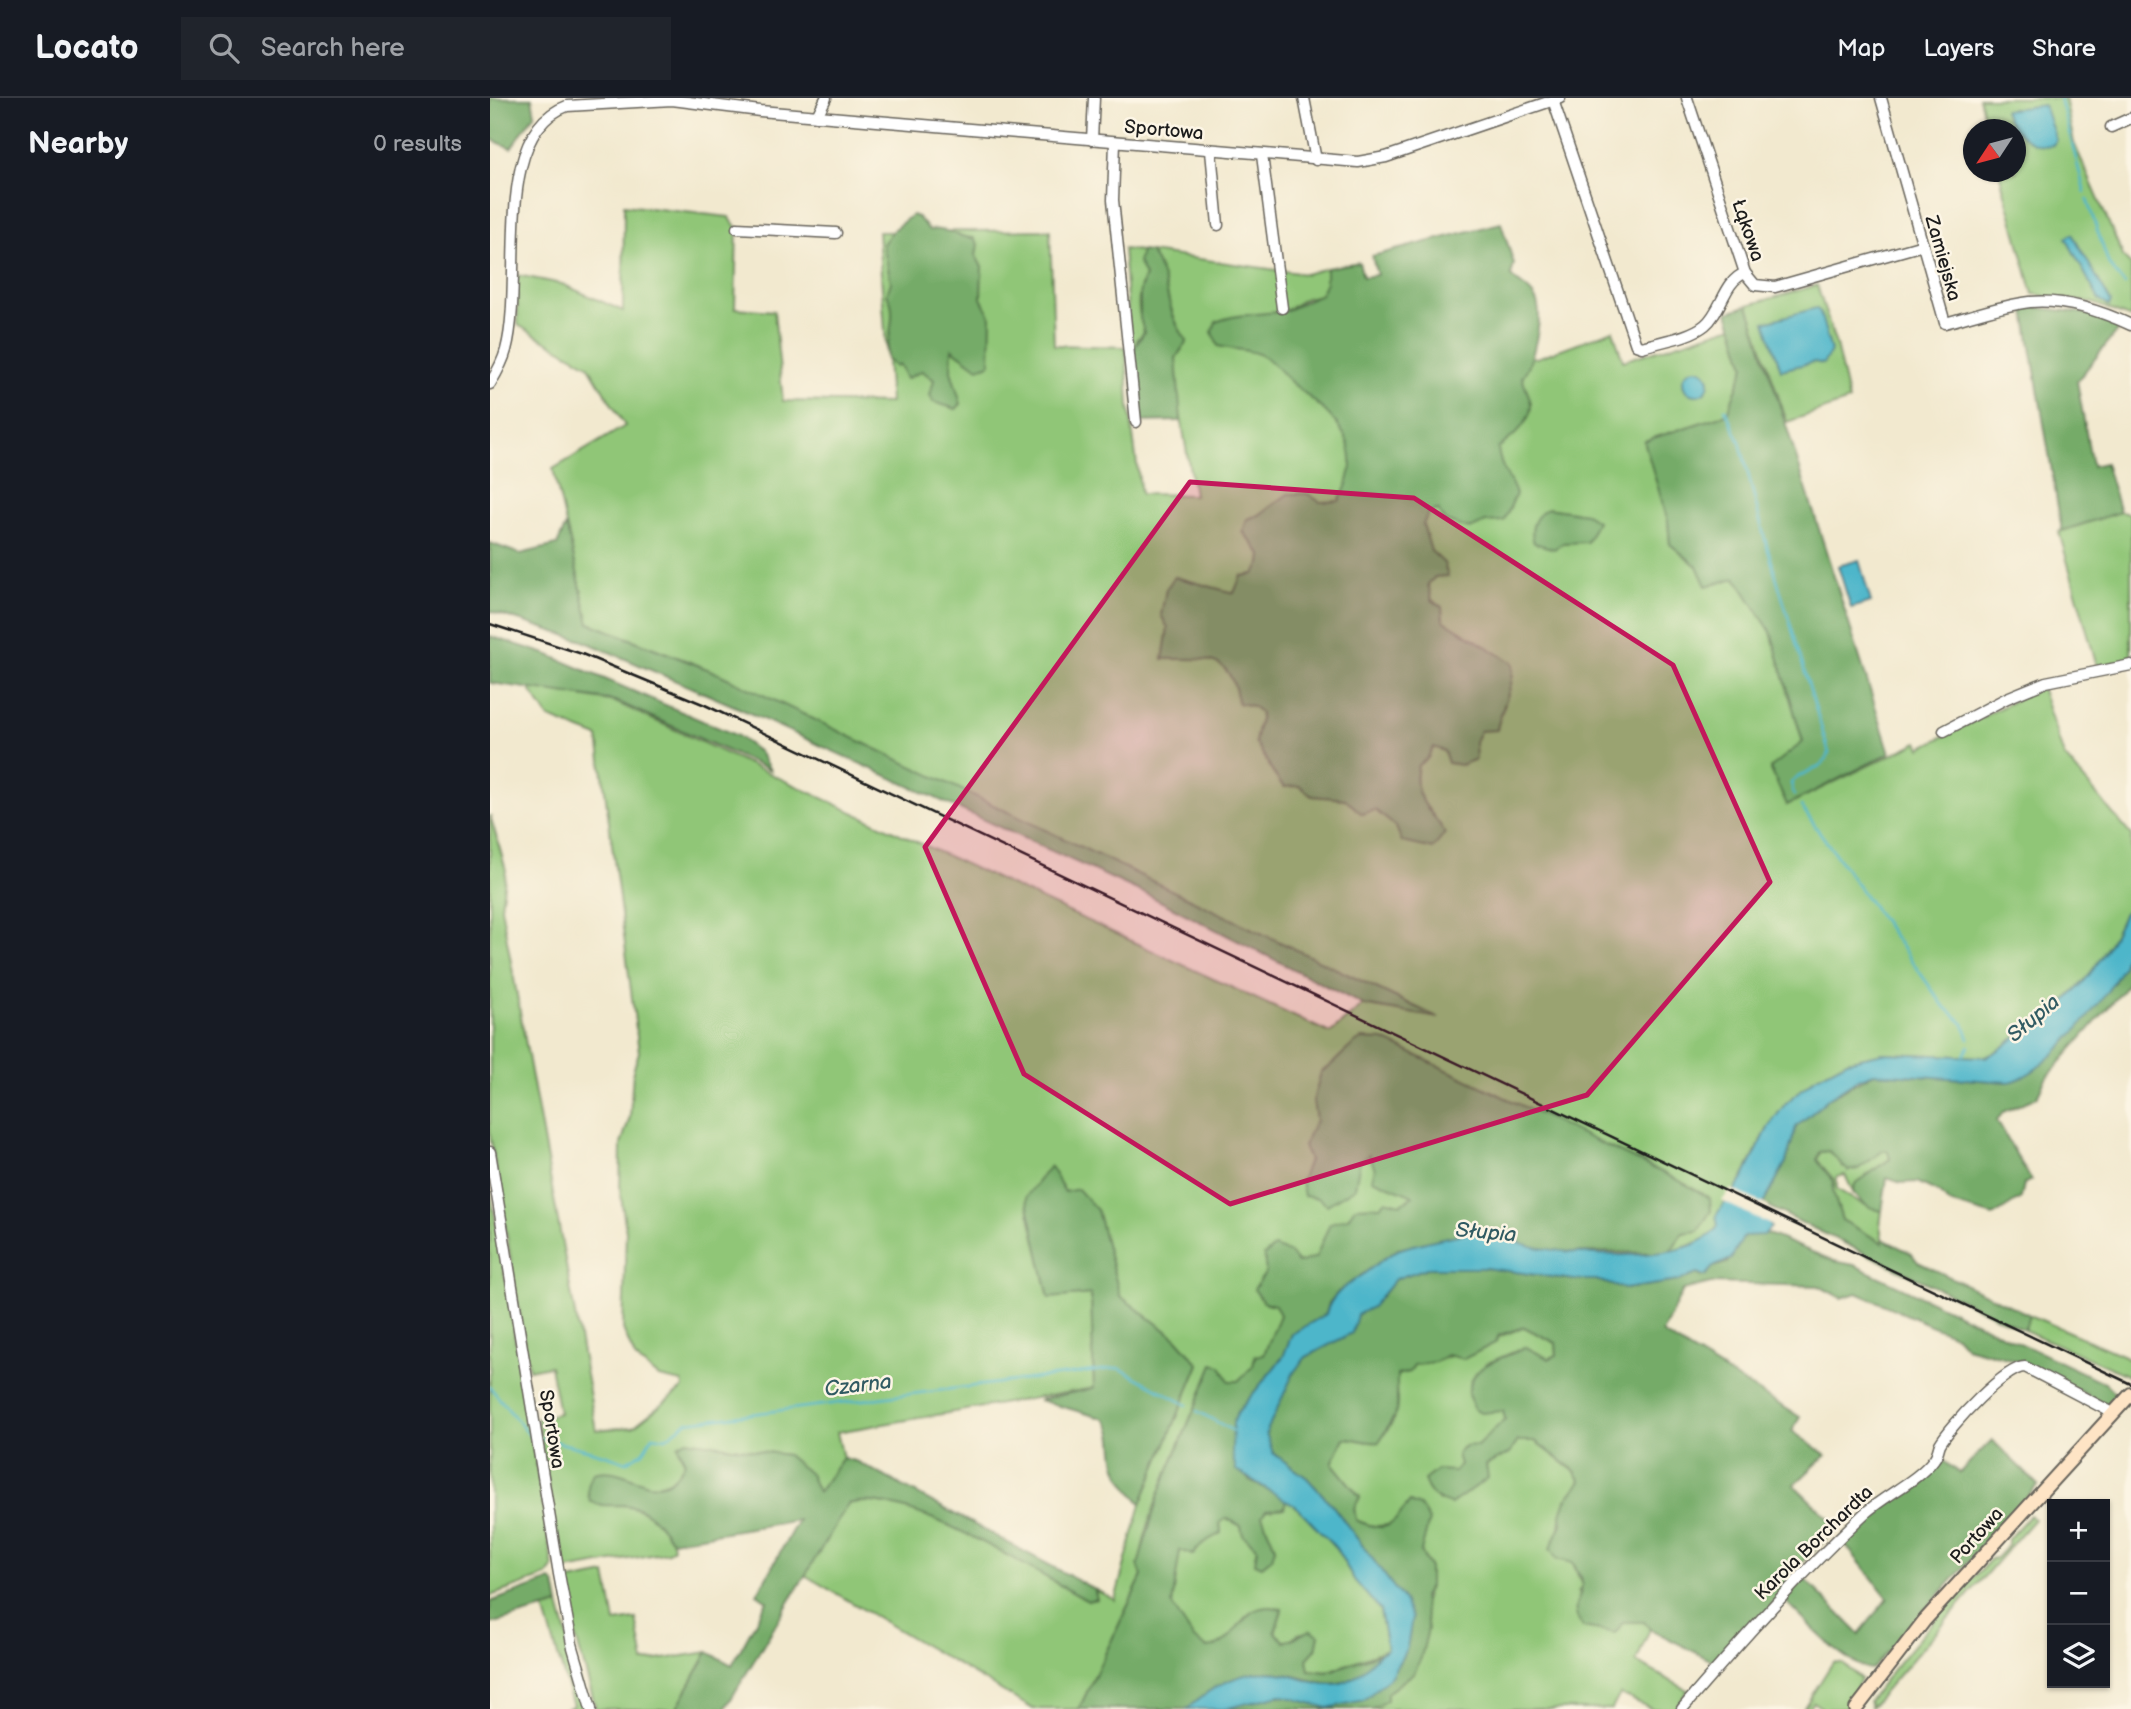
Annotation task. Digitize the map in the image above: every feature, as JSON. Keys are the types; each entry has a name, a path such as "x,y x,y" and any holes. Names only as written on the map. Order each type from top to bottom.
{"main road":[{"name":"Portowa","path":"1856,1709 1924,1621 2131,1394"}],"street":[{"path":"817,116 826,98"},
{"path":"1091,140 1094,98"},
{"path":"1304,98 1316,160"},
{"name":"Łąkowa","path":"1687,98 1745,273 1755,285 1768,289 1923,245"},
{"name":"Zamiejska","path":"1881,98 1945,323 2030,302 2054,302 2104,313 2131,325"},
{"name":"Sportowa","path":"490,384 506,350 510,322 508,247 511,187 519,149 528,132 551,112 577,104 664,100 722,102 817,116 1316,160 1373,160 1557,99 1636,345 1642,347 1704,326 1736,277 1745,273"},
{"path":"2111,127 2131,118"},
{"path":"1115,142 1113,200 1136,422"},
{"path":"1211,151 1218,225"},
{"path":"1262,155 1282,308"},
{"path":"737,228 836,233"},
{"path":"1944,731 2007,698 2046,682 2131,665"},
{"name":"Sportowa","path":"490,1152 559,1574 572,1644 591,1709"},
{"name":"Karola Borchardta","path":"1682,1709 1770,1608 1864,1514 1888,1493 1916,1477 1934,1459 1943,1440 2007,1373 2025,1367 2113,1413"}],"highlighted area":[{"path":"1190,482 1414,498 1673,665 1770,882 1587,1095 1230,1204 1024,1074 925,847"}],"green space":[{"path":"490,98 532,98 535,114 511,148 490,139"},
{"path":"1979,98 2065,98 2074,143 2124,258 2131,265 2131,318 2093,303 2033,294 2002,182 2026,182 2026,119 1984,119"},
{"path":"624,205 729,217 737,228 735,308 774,311 783,401 890,403 878,232 1050,230 1054,345 1126,347 1129,406 1141,494 1194,495 1179,406 1176,358 1187,341 1174,318 1157,263 1150,252 1305,274 1326,268 1326,282 1320,295 1306,298 1285,311 1339,316 1537,358 1613,330 1623,361 1733,326 1745,366 1727,414 1645,441 1668,521 1670,544 1697,566 1736,577 1771,632 1803,743 1787,805 1918,742 1921,748 2041,687 2064,756 2131,835 2131,907 2124,913 2115,934 2081,985 2036,1025 1994,1053 1985,1057 1883,1053 1847,1061 1815,1078 1786,1103 1769,1126 1718,1226 1709,1238 1669,1253 1532,1247 1485,1231 1398,1249 1338,1292 1326,1314 1319,1317 1246,1406 1240,1410 1191,1416 1150,1521 1141,1562 1142,1576 1079,1709 1033,1709 803,1574 848,1504 873,1502 903,1508 970,1535 1088,1601 1097,1592 1094,1589 1115,1600 1141,1504 1199,1364 1176,1338 1120,1296 1097,1210 1065,1192 1050,1167 1026,1198 1049,1298 1091,1294 1094,1388 837,1432 843,1458 818,1493 787,1455 686,1440 679,1451 685,1462 675,1476 656,1485 632,1479 623,1505 648,1514 662,1525 673,1548 668,1552 567,1570 561,1564 537,1419 559,1413 550,1366 529,1370 490,1134 490,815 506,870 501,907 596,1430 633,1427 683,1388 682,1382 659,1377 635,1358 623,1329 626,1232 620,1189 621,1144 630,1117 633,1071 639,1052 598,737 549,718 528,687 615,702 1330,1033 1363,1005 1436,1017 698,665 589,623 553,469 625,426 588,365 518,325 517,275 562,284 623,311"},
{"path":"912,215 918,217 929,230 942,230 974,238 978,244 976,256 982,267 981,298 991,317 990,364 978,368 952,349 951,371 961,404 956,409 933,402 930,395 934,380 922,371 906,379 900,365 896,367 887,359 892,309 887,294 891,282 883,244 894,229"},
{"path":"1501,223 1514,264 1511,276 1533,294 1539,315 1534,351 1522,377 1531,404 1530,411 1520,429 1498,448 1503,467 1516,494 1504,521 1486,522 1470,529 1445,521 1438,510 1429,512 1423,524 1431,551 1444,563 1448,576 1435,577 1428,584 1432,600 1442,607 1443,620 1513,663 1513,672 1497,730 1480,731 1475,742 1476,759 1461,765 1448,763 1444,751 1434,747 1427,759 1418,765 1416,777 1419,795 1445,833 1433,849 1402,842 1396,827 1375,810 1362,814 1345,799 1312,796 1300,786 1284,787 1255,742 1261,713 1252,706 1238,703 1229,674 1222,666 1203,660 1163,659 1168,628 1161,615 1166,589 1175,577 1234,593 1241,576 1254,574 1261,564 1262,555 1243,532 1247,519 1259,515 1288,494 1308,494 1320,502 1339,501 1348,481 1351,464 1349,448 1334,420 1265,357 1218,346 1212,332 1216,322 1232,317 1288,310 1320,295 1326,282 1326,268 1359,262 1363,277 1377,275 1372,256"},
{"path":"1123,249 1141,251 1139,262 1145,276 1139,301 1144,332 1137,340 1132,364"},
{"path":"1141,251 1150,252 1157,263 1174,318 1187,341 1176,358 1181,421 1136,422 1132,352 1144,332 1140,318 1140,290 1145,276 1138,262"},
{"path":"1817,285 1836,345 1849,401 1787,422 1748,305"},
{"path":"1748,305 1890,753 1787,805 1770,768 1803,742 1771,632 1736,578 1706,586 1697,566 1670,544 1668,521 1644,441 1727,414 1745,366 1728,312"},
{"path":"2024,306 2101,315 2123,324 2077,381 2092,466 2105,463 2120,512 2062,531"},
{"path":"1548,508 1586,514 1597,521 1587,542 1563,543 1554,549 1534,543 1534,522"},
{"path":"2120,512 2131,514 2131,660 2097,666 2059,532"},
{"path":"566,525 589,623 715,672 1439,1018 1363,1005 1150,896 734,706 586,642 490,611 490,543 520,554 557,545"},
{"path":"490,636 549,655 738,736 759,752 770,770 616,701 490,683"},
{"path":"2131,952 2131,979 2121,993 2045,1080 2037,1097 2003,1112 1997,1121 2031,1180 2024,1184 2021,1198 1993,1216 1949,1203 1940,1193 1917,1182 1901,1183 1887,1178 1882,1211 1873,1209 1853,1192 1855,1184 1890,1159 1888,1151 1883,1151 1858,1169 1848,1171 1829,1151 1820,1152 1817,1160 1834,1181 1833,1192 1842,1220 1883,1243 1883,1239 1911,1253 1918,1262 2030,1315 2024,1330 1763,1204 1786,1162 1796,1127 1830,1097 1874,1073 2009,1082 2043,1063 2066,1041 2115,981 2125,957"},
{"path":"1361,1039 1384,1040 1676,1179 1710,1198 1711,1211 1698,1231 1683,1233 1669,1253 1562,1252 1532,1247 1485,1231 1398,1249 1338,1292 1329,1303 1326,1314 1292,1334 1283,1357 1238,1412 1232,1452 1242,1472 1249,1480 1286,1499 1284,1508 1266,1510 1262,1516 1275,1547 1272,1558 1262,1566 1255,1563 1257,1548 1243,1535 1241,1526 1226,1518 1220,1523 1221,1533 1203,1543 1192,1555 1180,1550 1172,1605 1194,1639 1207,1648 1227,1639 1248,1615 1268,1607 1282,1609 1275,1632 1285,1642 1311,1630 1319,1635 1316,1649 1307,1659 1309,1670 1327,1672 1380,1653 1378,1658 1354,1678 1342,1683 1330,1684 1282,1673 1257,1673 1224,1683 1187,1709 1079,1709 1142,1576 1138,1565 1159,1494 1213,1364 1221,1366 1229,1381 1238,1381 1253,1366 1255,1356 1264,1354 1280,1315 1275,1305 1263,1302 1254,1289 1266,1272 1264,1256 1274,1247 1290,1253 1298,1263 1316,1257 1330,1223 1348,1218 1355,1207 1380,1206 1386,1200 1401,1204 1413,1196 1372,1179 1375,1169 1369,1155 1360,1161 1355,1188 1327,1205 1318,1198 1304,1196 1301,1181 1309,1160 1303,1146 1316,1120 1313,1101 1321,1072"},
{"path":"1883,1150 1888,1151 1890,1159 1855,1184 1853,1192 1845,1175 1837,1177 1837,1189 1858,1202 1882,1211 1880,1226 1883,1243 1842,1220 1833,1192 1834,1180 1817,1160 1820,1152 1829,1151 1838,1158 1842,1167"},
{"path":"1050,1166 1065,1192 1078,1189 1097,1210 1120,1296 1176,1338 1199,1364 1141,1504 1119,1472 1111,1430 1105,1419 1039,1400 1094,1388 1091,1294 1049,1298 1026,1197"},
{"path":"490,1187 553,1568 547,1576 490,1596"},
{"path":"1766,1233 1834,1261 1854,1265 2105,1383 2117,1395 2108,1404 2103,1403 2022,1362 1966,1347 1956,1336 1857,1293 1841,1298 1819,1286 1711,1283 1683,1290 1662,1333 1800,1417 1792,1431 1826,1455 1794,1485 1838,1527 1796,1569 1801,1575 1725,1657 1714,1662 1650,1629 1644,1622 1623,1622 1616,1633 1583,1627 1576,1615 1582,1585 1580,1577 1573,1563 1557,1559 1550,1549 1562,1524 1561,1514 1566,1500 1581,1481 1575,1471 1535,1441 1518,1441 1510,1453 1486,1465 1488,1478 1451,1504 1438,1499 1428,1489 1424,1480 1437,1470 1455,1471 1460,1464 1457,1455 1461,1449 1468,1445 1477,1446 1505,1419 1503,1411 1481,1413 1475,1410 1468,1395 1475,1375 1488,1363 1526,1347 1549,1359 1557,1355 1556,1343 1524,1327 1499,1335 1495,1343 1464,1359 1447,1355 1435,1362 1414,1365 1410,1372 1397,1375 1397,1411 1379,1442 1344,1438 1332,1463 1360,1497 1354,1508 1356,1520 1383,1527 1393,1522 1410,1502 1420,1506 1429,1520 1421,1552 1429,1566 1429,1587 1423,1597 1428,1629 1421,1658 1414,1673 1387,1693 1387,1700 1372,1709 1225,1709 1268,1696 1318,1702 1346,1701 1358,1697 1383,1680 1397,1666 1410,1634 1404,1601 1332,1505 1307,1478 1273,1453 1268,1441 1266,1433 1271,1417 1294,1372 1306,1357 1351,1333 1357,1315 1379,1299 1395,1279 1427,1268 1485,1268 1574,1280 1596,1280 1625,1289 1678,1281 1697,1274 1702,1277 1713,1267 1727,1263 1744,1236"},
{"path":"2030,1315 2131,1359 2131,1377 2024,1330"},
{"path":"1524,1327 1556,1343 1557,1355 1548,1359 1525,1347 1485,1364 1491,1410 1503,1411 1506,1419 1455,1472 1437,1470 1425,1480 1428,1489 1439,1501 1487,1478 1486,1465 1510,1453 1518,1441 1535,1441 1575,1472 1581,1481 1563,1509 1557,1559 1573,1563 1582,1586 1578,1592 1623,1622 1644,1622 1650,1629 1636,1662 1688,1690 1675,1709 1652,1709 1620,1694 1612,1709 1372,1709 1387,1700 1387,1693 1414,1673 1427,1629 1423,1604 1429,1587 1429,1566 1401,1513 1396,1522 1380,1526 1356,1520 1354,1508 1360,1497 1332,1463 1344,1438 1379,1442 1394,1420 1397,1375 1413,1365 1435,1362"},
{"path":"686,1440 787,1455 810,1474 818,1492 843,1458 858,1462 1094,1589 1097,1599 1088,1601 969,1535 935,1520 902,1508 872,1502 848,1504 725,1709 676,1709 708,1652 732,1665 767,1601 757,1594 798,1520 672,1541 651,1517 639,1509 590,1501 588,1487 593,1473 606,1471 654,1485 665,1484 675,1477 685,1462 678,1445"},
{"path":"1992,1440 2038,1485 1872,1669 1850,1660 1838,1651 1783,1599 1804,1578 1859,1634 1888,1598 1844,1543 1941,1459 1959,1473"},
{"path":"1286,1499 1311,1520 1336,1548 1355,1581 1369,1594 1380,1610 1387,1649 1327,1672 1308,1670 1307,1659 1316,1649 1319,1635 1311,1631 1298,1634 1286,1642 1275,1633 1282,1610 1263,1609 1252,1612 1218,1647 1210,1648 1198,1643 1181,1624 1172,1604 1175,1569 1181,1550 1193,1555 1203,1543 1221,1533 1220,1523 1227,1518 1241,1526 1243,1535 1257,1547 1255,1555 1275,1547 1261,1516 1266,1510 1284,1508"},
{"path":"2030,1515 2034,1519 1871,1707 1869,1701 1883,1682 1943,1610 1991,1559 1996,1558 2008,1545 2008,1539"},
{"path":"606,1574 615,1622 636,1619 644,1662 708,1652 676,1709 596,1709 574,1630 566,1585 570,1581"},
{"path":"551,1580 555,1583 559,1605 490,1624 490,1602"},
{"path":"559,1605 587,1709 564,1709 573,1706 544,1609"},
{"path":"1833,1662 1842,1663 1861,1679 1846,1709 1823,1709 1813,1702 1808,1709 1803,1709"}],"water":[{"path":"2044,105 2056,140 2053,145 2046,146 2030,141 2026,138 2026,119 2008,119 2004,110"},
{"path":"2072,234 2111,302 2109,306 2099,300 2066,238"},
{"path":"1816,308 1820,312 1831,351 1823,364 1814,362 1781,370 1765,322"},
{"path":"1696,369 1705,373 1709,382 1705,391 1696,395 1687,391 1683,382 1687,373"},
{"path":"1859,560 1871,602 1851,608 1838,566"},
{"name":"Słupia","path":"2131,907 2131,952 2125,957 2123,967 2089,1016 2041,1065 2025,1076 2009,1082 1874,1073 1858,1079 1830,1097 1796,1127 1786,1162 1763,1204 1771,1227 1764,1235 1744,1236 1731,1259 1713,1267 1705,1276 1697,1274 1678,1281 1625,1289 1596,1280 1574,1280 1485,1268 1427,1268 1395,1279 1372,1307 1357,1315 1352,1333 1306,1357 1294,1372 1266,1433 1273,1453 1307,1478 1332,1505 1404,1601 1412,1618 1407,1648 1391,1676 1364,1700 1328,1708 1280,1695 1225,1709 1187,1709 1225,1682 1253,1674 1268,1672 1320,1683 1341,1683 1361,1672 1387,1649 1380,1610 1355,1581 1336,1548 1298,1508 1236,1470 1232,1452 1233,1423 1238,1412 1283,1357 1292,1334 1326,1314 1332,1300 1341,1290 1396,1251 1478,1231 1496,1233 1531,1246 1550,1249 1630,1255 1684,1248 1704,1239 1718,1226 1716,1215 1743,1179 1769,1126 1786,1103 1815,1078 1847,1061 1883,1053 1985,1057 1994,1053 2036,1025 2081,985 2115,934 2124,913"}],"pier":[{"path":"1731,1189 1768,1206 1775,1227 1722,1201"}],"waterway":[{"path":"2060,98 2085,193"},
{"path":"2087,200 2109,265 2125,285"},
{"path":"1725,409 1740,442 1764,536 1829,753 1822,764 1791,783 1794,795"},
{"path":"1801,806 1943,1005 1964,1024 1969,1039"},
{"path":"1964,1055 1969,1046"},
{"name":"Czarna","path":"543,1438 626,1462 643,1452 653,1436 666,1438 687,1422 1119,1368 1187,1405"},
{"name":"Czarna","path":"490,1387 530,1436"},
{"name":"Czarna","path":"1197,1411 1237,1433"}],"railway":[{"path":"490,624 582,654 705,705 2131,1384"}]}
